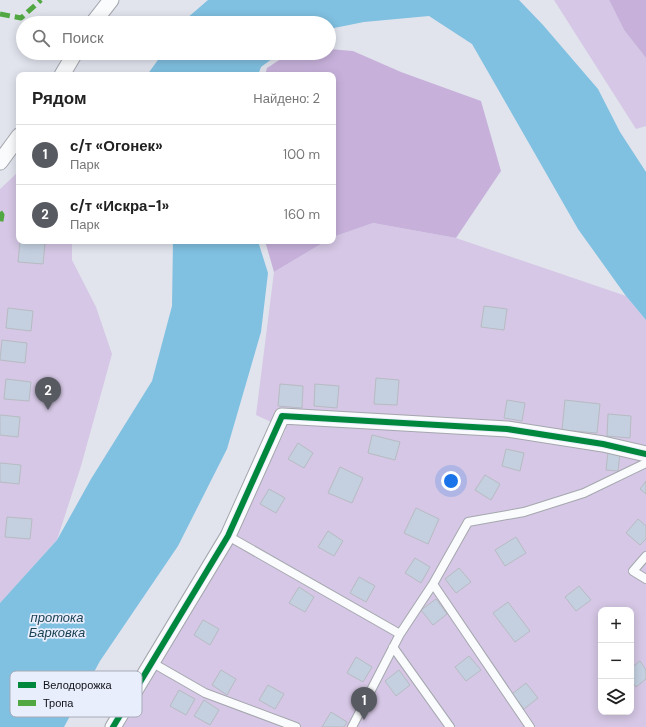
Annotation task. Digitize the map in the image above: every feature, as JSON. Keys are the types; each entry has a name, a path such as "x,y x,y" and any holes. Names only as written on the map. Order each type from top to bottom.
{"street":[{"path":"98,16 111,0"},
{"path":"64,72 71,60"},
{"path":"0,162 16,140"},
{"path":"142,677 228,536 282,416 507,429 603,444 646,454"},
{"path":"113,727 119,717"}],"lane":[{"path":"352,727 400,634 434,584 468,522 524,512 584,493 646,463"},
{"path":"228,536 400,634"},
{"path":"646,556 633,571 646,580"},
{"path":"434,584 530,727"},
{"path":"393,648 450,727"},
{"path":"151,662 205,693 296,727"}],"shaded area":[{"path":"554,0 609,0 624,30 646,58 646,126 636,129"},
{"path":"609,0 646,0 646,58 624,30"},
{"path":"336,50 353,51 401,72 481,101 501,171 456,238 373,223 336,236 336,72 266,72 267,68 279,60 336,60"},
{"path":"16,174 16,244 72,244 72,260 96,307 112,354 81,466 57,540 0,603 0,189"},
{"path":"373,223 456,238 626,296 646,320 646,727 356,727 363,714 358,707 347,727 118,727 124,717 142,717 142,687 234,536 286,429 256,415 274,272 321,244 336,244 336,236"},
{"path":"266,244 321,244 274,272"}],"water":[{"path":"208,0 519,0 543,25 598,89 620,132 646,172 646,320 626,296 578,229 472,44 429,16 364,22 336,28 336,16 189,16"},
{"path":"158,60 270,60 261,67 259,72 149,72"},
{"name":"протока Барковка","path":"173,244 259,244 268,273 261,332 227,449 178,546 95,671 10,671 10,717 69,717 64,727 0,727 0,603 57,540 91,479 152,381 172,306"}],"building":[{"path":"20,244 45,244 43,264 18,262"},
{"path":"484,306 507,309 504,330 481,327"},
{"path":"8,308 33,311 31,331 6,328"},
{"path":"2,340 27,343 25,363 0,360"},
{"path":"376,378 399,380 397,405 374,404"},
{"path":"6,379 31,382 29,401 4,399"},
{"path":"280,384 303,386 302,408 278,406"},
{"path":"315,384 339,386 337,408 314,406"},
{"path":"507,400 525,403 522,421 504,418"},
{"path":"565,400 600,404 597,433 562,430"},
{"path":"608,414 631,416 630,438 607,436"},
{"path":"0,415 20,417 18,437 0,435"},
{"path":"372,435 400,442 395,460 368,453"},
{"path":"298,443 313,453 304,468 288,459"},
{"path":"506,449 524,453 520,471 502,466"},
{"path":"608,452 620,453 618,471 606,470"},
{"path":"0,463 21,465 19,484 0,482"},
{"path":"340,467 363,478 352,503 328,493"},
{"path":"485,475 500,484 491,500 475,490"},
{"path":"646,481 646,494 640,489"},
{"path":"269,489 285,498 276,513 260,504"},
{"path":"416,508 439,519 428,544 404,533"},
{"path":"7,517 32,519 30,539 5,537"},
{"path":"638,519 646,526 646,539 640,545 626,533"},
{"path":"328,531 343,541 334,556 318,547"},
{"path":"516,537 526,553 505,566 495,550"},
{"path":"415,558 430,567 421,583 405,573"},
{"path":"459,568 471,582 456,593 445,579"},
{"path":"359,577 375,586 366,602 350,593"},
{"path":"579,586 591,600 576,611 565,597"},
{"path":"299,587 314,597 305,612 289,603"},
{"path":"436,599 447,614 433,625 421,610"},
{"path":"508,602 530,631 515,642 493,613"},
{"path":"203,620 219,629 210,645 194,635"},
{"path":"469,656 481,670 466,681 455,667"},
{"path":"356,657 372,667 363,682 347,673"},
{"path":"640,661 646,670 646,679 636,687 634,684 634,666"},
{"path":"221,670 236,679 227,695 212,685"},
{"path":"399,670 410,685 396,696 385,681"},
{"path":"526,683 538,698 524,709 512,694"},
{"path":"268,685 284,694 275,709 259,700"},
{"path":"179,690 195,699 186,715 170,706"},
{"path":"204,700 219,710 210,725 194,716"},
{"path":"331,712 347,722 344,727 322,727"}],"marked path":[{"path":"23,16 41,0"},
{"path":"0,14 16,17"},
{"path":"0,212 2,215 0,226"}],"cycle path":[{"path":"142,679 228,536 282,416 507,429 603,444 646,454"},
{"path":"113,727 119,717"}],"place":[{"name":"с/т «Искра-1»","path":"48,410"},
{"name":"с/т «Огонек»","path":"364,720"}]}
